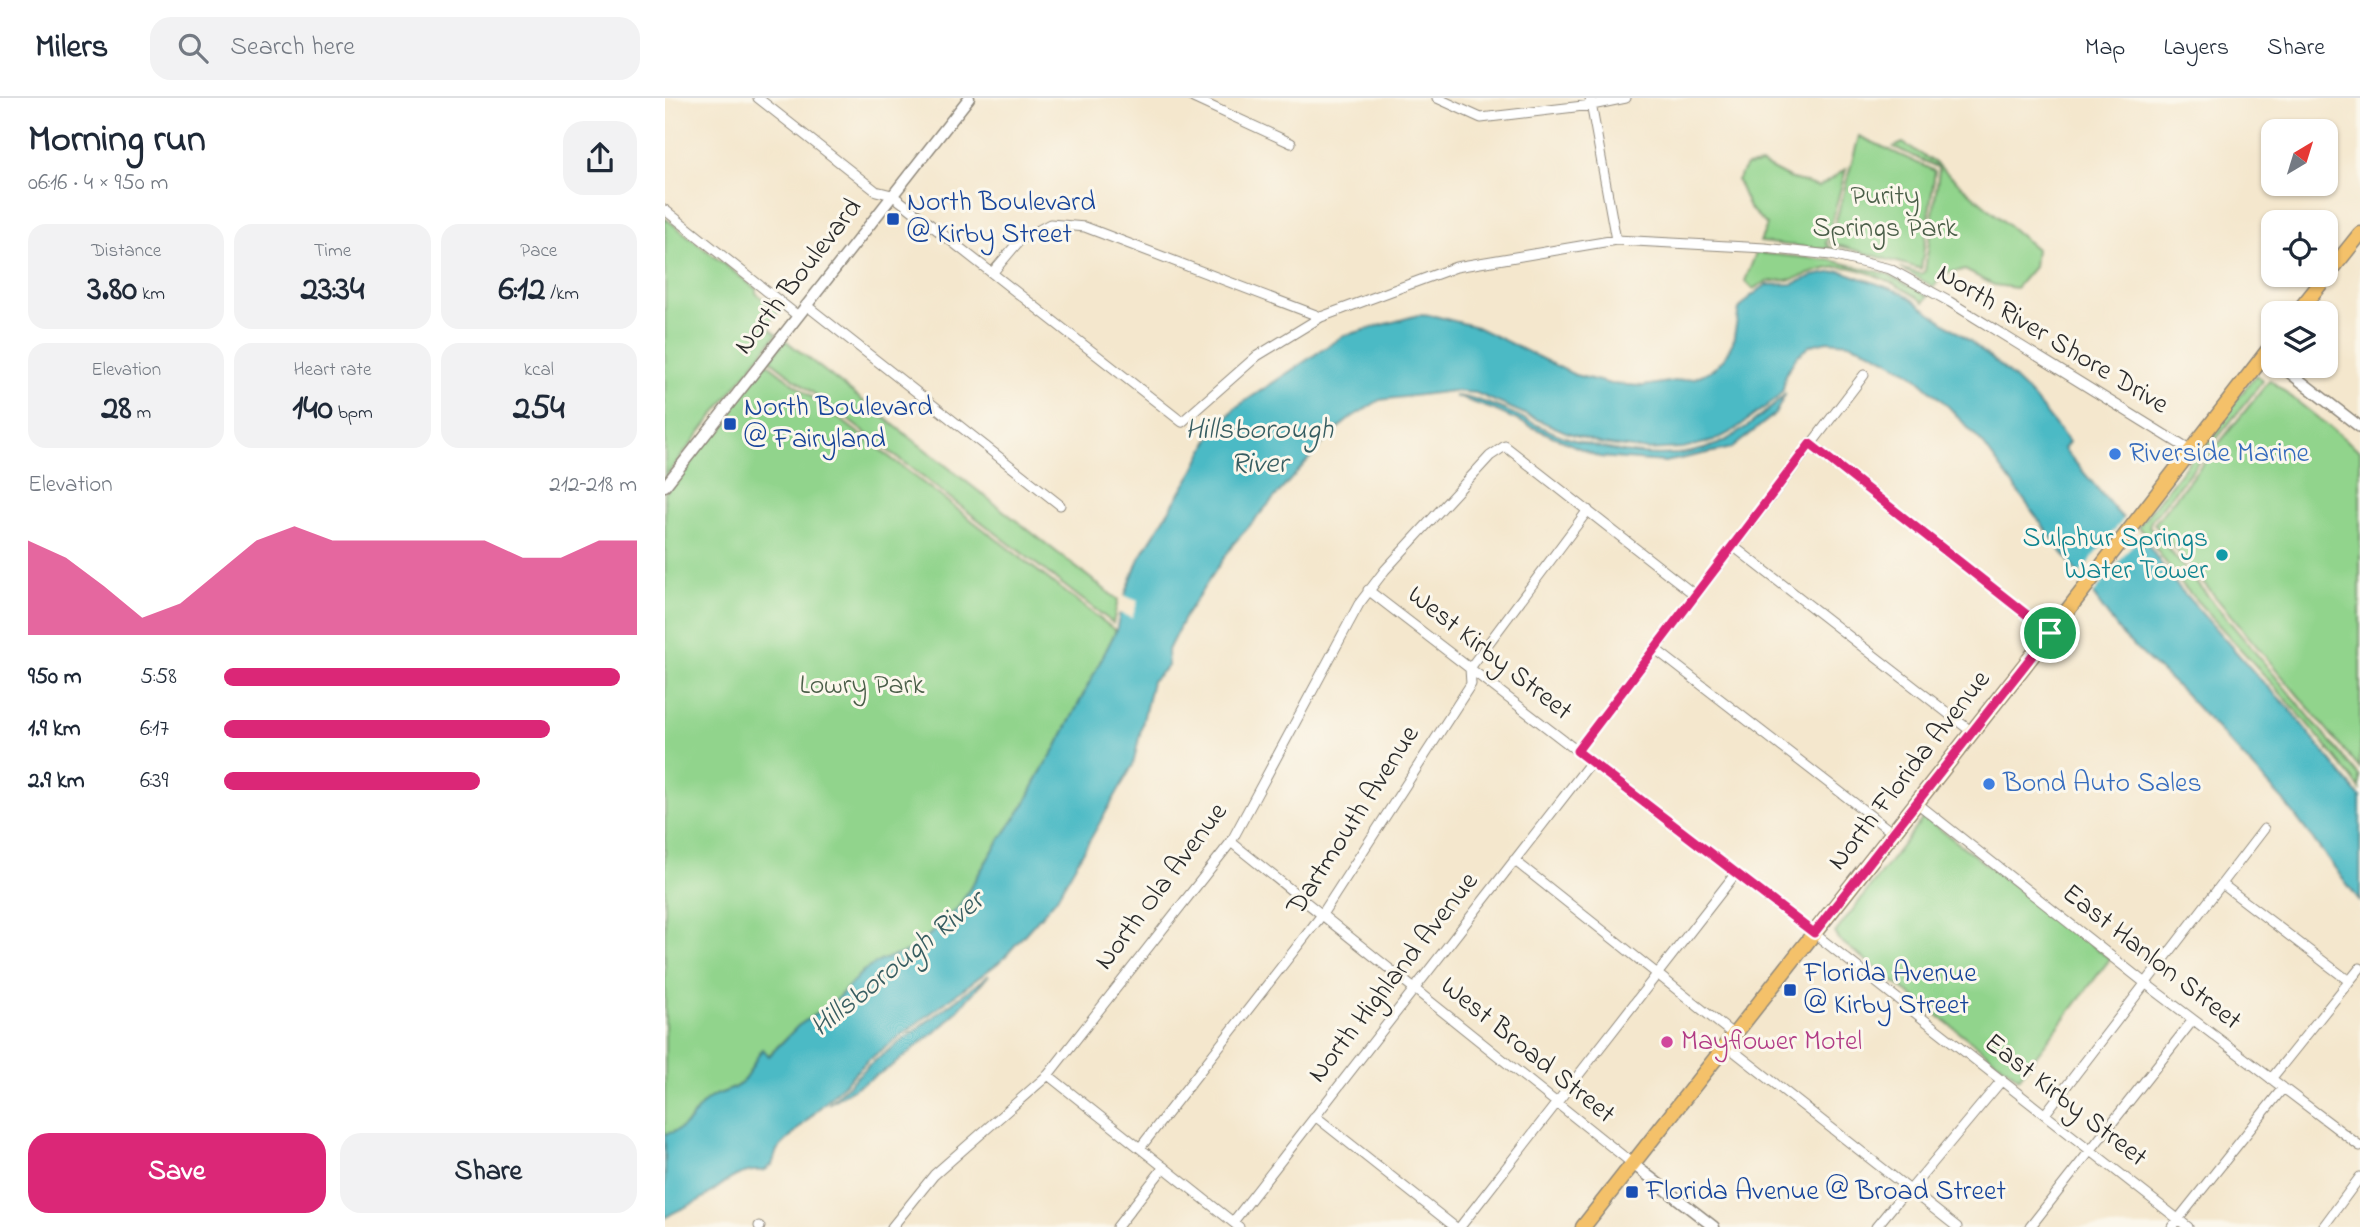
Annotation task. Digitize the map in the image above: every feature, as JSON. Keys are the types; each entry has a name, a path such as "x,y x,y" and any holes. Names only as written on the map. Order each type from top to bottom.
{"main road":[{"path":"2307,301 2360,234"},
{"name":"North Florida Avenue","path":"1583,1227 2261,365"}],"street":[{"path":"758,98 876,191 892,195 993,272 1020,240 1050,224 1085,227 1321,317"},
{"name":"North Boulevard","path":"665,486 969,98"},
{"path":"1193,98 1291,143"},
{"path":"1437,98 1481,118 1626,98"},
{"path":"1591,102 1616,240"},
{"path":"665,210 797,316"},
{"name":"North River Shore Drive","path":"993,272 1182,422 1257,356 1321,317 1456,267 1616,240 1692,243 1831,255 1890,269 1950,302 2191,451"},
{"path":"806,305 1060,505"},
{"path":"1577,751 1864,376"},
{"path":"2296,378 2360,428"},
{"path":"1810,444 2050,633"},
{"name":"North Ola Avenue","path":"892,1227 935,1175 1048,1074 1231,842 1369,590 1490,456 1506,446 1588,510"},
{"path":"1588,510 1695,594"},
{"name":"Dartmouth Avenue","path":"1140,1148 1321,916 1471,684 1469,668 1588,510"},
{"path":"1734,546 1972,732"},
{"name":"West Kirby Street","path":"1369,590 1814,933"},
{"path":"1654,648 1893,833"},
{"name":"North Highland Avenue","path":"1236,1224 1315,1116 1591,762"},
{"name":"East Hanlon Street","path":"1917,803 2145,983 2360,1146"},
{"path":"2046,1114 2264,829"},
{"name":"West Broad Street","path":"1231,842 1633,1164"},
{"path":"1514,860 1658,975 1730,1040 1957,1227"},
{"path":"1315,1116 1457,1227 1557,1104 1737,873"},
{"path":"2222,884 2349,981"},
{"name":"East Kirby Street","path":"1814,933 2092,1150 2175,1223 2188,1227"},
{"path":"2271,1079 2360,968"},
{"path":"2031,1227 2193,1020"},
{"path":"1048,1074 1236,1224"},
{"path":"1876,1227 2003,1080"},
{"path":"2175,1223 2283,1088"},
{"path":"1633,1164 1714,1227"},
{"path":"1117,1227 1164,1167"},
{"path":"2323,1227 2360,1177"}],"green space":[{"name":"Purity Springs Park","path":"1859,136 1935,171 1921,269 1830,243"},
{"path":"1903,143 1934,162 2036,249 2034,267 2016,288 1994,285 1965,270 1944,273 1934,287 1900,268 1921,274 1925,271 1939,170 1894,147"},
{"path":"1762,164 1789,178 1819,187 1846,169 1826,243 1829,247 1855,255 1760,242 1767,225 1749,208 1737,180 1746,166"},
{"path":"665,218 756,289 756,293 779,311 767,326 777,334 665,477"},
{"path":"1756,253 1830,260 1887,274 1928,296 1924,302 1872,274 1840,267 1769,282 1753,289 1745,281"},
{"path":"785,340 1118,600 1113,623 770,360"},
{"name":"Lowry Park","path":"767,363 1116,631 1025,804 958,908 913,950 863,971 835,1001 798,1026 768,1056 763,1050 739,1085 710,1098 681,1128 665,1134 665,493"},
{"path":"2256,375 2263,381 2149,526 2360,777 2360,789 2298,713 2181,582 2138,527"},
{"path":"2270,380 2360,451 2360,769 2154,524"},
{"path":"1924,817 2110,959 2019,1078 1838,939 1835,933"}],"water":[{"name":"Hillsborough River","path":"1841,271 1903,293 1970,341 2032,396 2069,442 2064,449 2146,542 2173,581 2287,706 2360,797 2360,901 2283,800 2184,693 2123,636 1984,445 1948,406 1911,373 1873,352 1849,343 1827,341 1811,345 1797,356 1785,375 1783,390 1776,399 1733,431 1714,441 1683,448 1647,450 1602,444 1566,432 1476,393 1452,391 1380,400 1331,434 1234,543 1185,616 1167,652 1168,666 1152,681 1133,765 1056,899 1002,960 867,1061 777,1150 772,1165 764,1171 737,1175 700,1200 665,1218 665,1134 682,1128 710,1098 739,1085 763,1049 769,1056 798,1026 835,1001 863,971 882,960 913,950 958,908 1025,804 1056,748 1116,631 1122,603 1138,561 1194,470 1210,438 1235,408 1343,336 1418,315 1435,316 1477,327 1575,375 1611,384 1643,386 1695,378 1712,370 1724,359 1733,342 1739,309 1766,285 1793,284 1813,276"},
{"path":"1786,393 1775,414 1732,448 1665,462 1599,457 1492,409 1454,396 1497,407 1583,443 1621,452 1661,455 1681,454 1723,442 1763,414"},
{"path":"989,975 946,1023 892,1066 828,1104 870,1064"}],"pier":[{"path":"2125,517 2142,533 2092,596 2076,578"},
{"path":"1122,595 1138,601 1132,618 1116,612"}],"place":[{"name":"North Boulevard @ Kirby Street","path":"893,219"},
{"name":"North Boulevard @ Fairyland","path":"730,424"},
{"name":"Riverside Marine","path":"2115,454"},
{"name":"Sulphur Springs Water Tower","path":"2222,555"},
{"name":"Bond Auto Sales","path":"1989,784"},
{"name":"Florida Avenue @ Kirby Street","path":"1790,990"},
{"name":"Mayflower Motel","path":"1667,1042"},
{"name":"Florida Avenue @ Broad Street","path":"1632,1192"}],"route":[{"path":"1810,444 2050,633 1814,933 1577,751 1810,444"}]}
